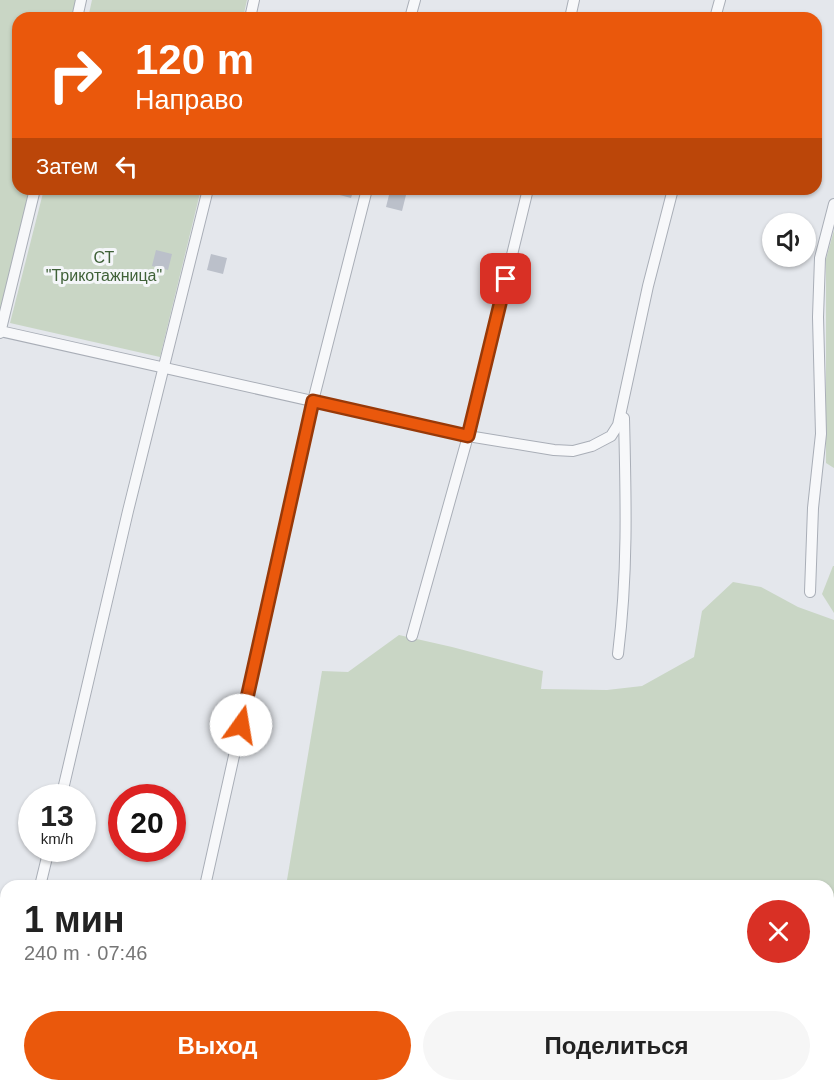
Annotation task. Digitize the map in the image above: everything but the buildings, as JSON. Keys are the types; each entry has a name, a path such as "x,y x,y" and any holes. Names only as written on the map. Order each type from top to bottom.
{"lane":[{"path":"34,195 0,332 468,436 573,451 592,446 611,436 618,425 672,195"},
{"path":"64,784 128,511 207,195"},
{"path":"206,880 313,401 365,195"},
{"path":"412,636 468,436 527,195"},
{"path":"810,592 813,508 821,434 818,317 820,258 834,204"},
{"path":"618,654 624,602 627,523 623,397"},
{"path":"41,880 46,862"}],"green space":[{"name":"СТ \"Трикотажница\"","path":"0,0 78,0 75,12 12,12 12,195 30,195 0,313"},
{"path":"92,0 247,0 244,12 89,12"},
{"name":"СТ \"Трикотажница\"","path":"42,195 200,195 160,357 10,323"},
{"path":"834,230 834,468 826,463 826,259"},
{"path":"834,566 834,613 822,594"},
{"path":"733,582 761,587 798,607 834,620 834,880 287,880 322,671 348,672 399,635 543,671 541,689 607,690 642,686 694,657 702,611"}],"route":[{"path":"241,725 313,401 468,436 506,279"}]}
